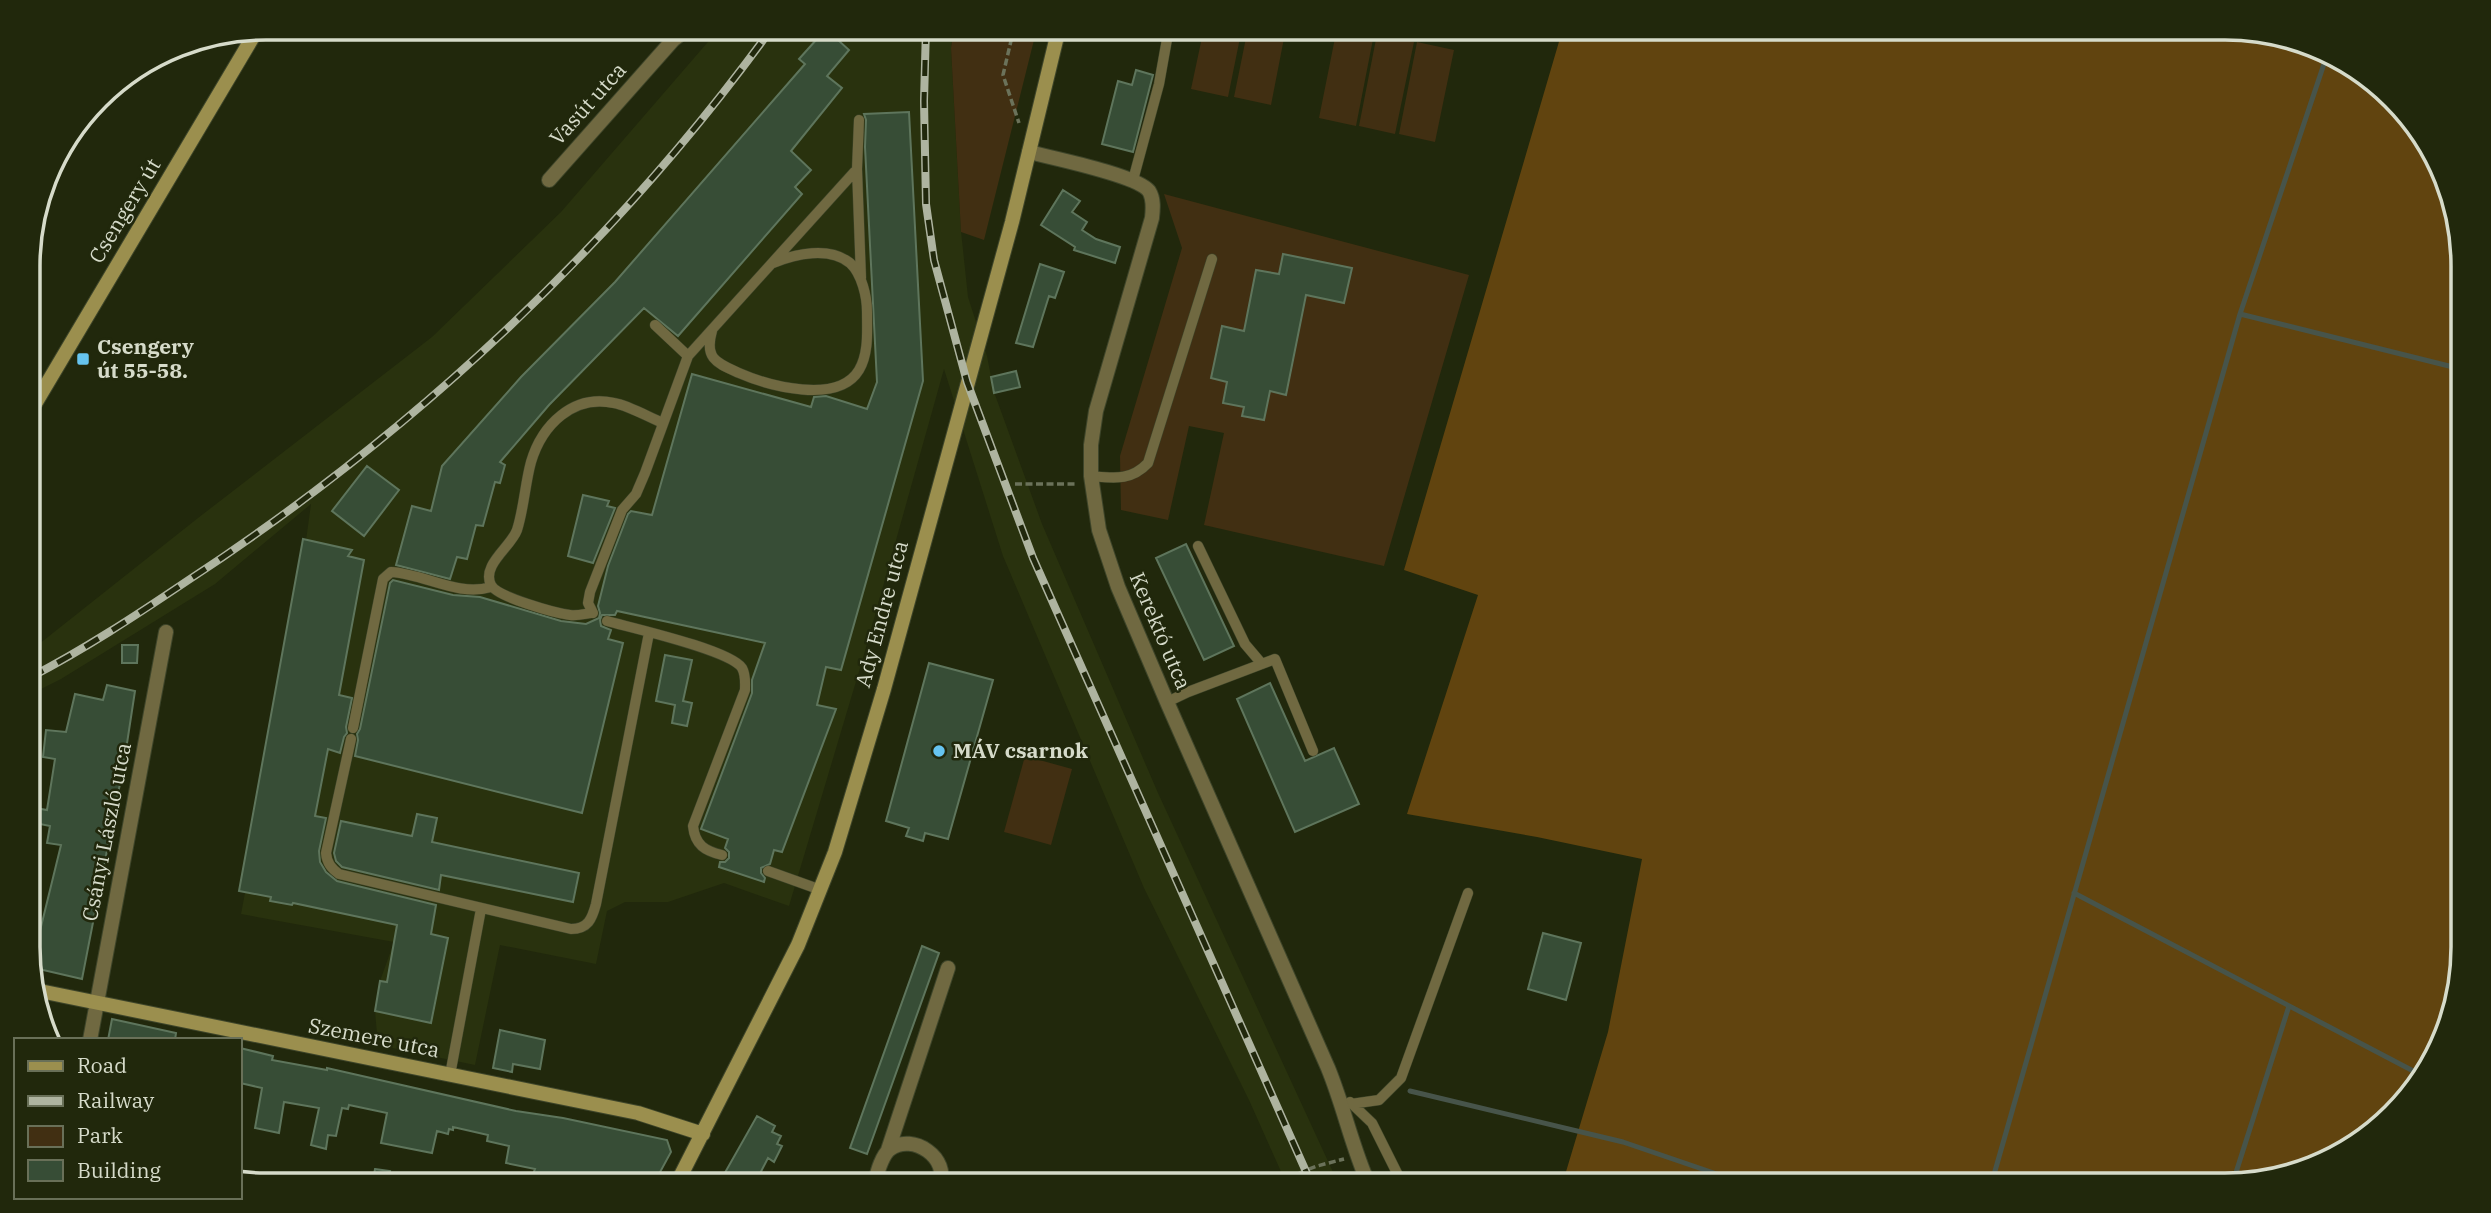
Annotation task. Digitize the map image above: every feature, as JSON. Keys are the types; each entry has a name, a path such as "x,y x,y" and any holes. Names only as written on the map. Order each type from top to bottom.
{"main road":[{"name":"Ady Endre utca","path":"682,1173 798,945 835,852 884,689 1012,222 1056,40"},
{"name":"Csengery út","path":"41,394 250,41"},
{"name":"Szemere utca","path":"46,992 638,1114 703,1134"}],"street":[{"name":"Vasút utca","path":"549,180 673,40"},
{"path":"1029,152 1133,180"},
{"name":"Kerektó utca","path":"1133,180 1149,191 1152,218 1096,411 1091,445 1092,480 1105,552 1167,702 1337,1090 1363,1172"},
{"name":"Csányi László utca","path":"90,1038 166,632"},
{"path":"879,1173 948,968"},
{"path":"888,1150 897,1145 908,1145 928,1151 941,1166 942,1173"}],"lane":[{"path":"1133,180 1159,83 1167,40"},
{"path":"713,328 708,345 710,354 718,363 744,375 797,390 818,390 841,386 858,373 864,359 867,337 867,304 860,278 857,169 859,120"},
{"path":"663,424 614,403 589,402 567,409 549,426 531,461 516,531 495,560 489,576 491,586 499,594 559,613 592,613 588,603 590,592 622,510 636,494 663,424 688,356 857,169"},
{"path":"771,264 806,254 830,254 849,263 860,278"},
{"path":"1092,480 1126,478 1148,463 1212,258"},
{"path":"655,325 688,356"},
{"path":"1198,546 1245,644 1262,664"},
{"path":"491,586 469,590 405,572 391,572 383,579 327,853 327,862 339,874 570,929 583,928 589,923 596,904 649,633"},
{"path":"607,621 720,654 742,668 746,678 745,690 693,826 694,837 703,849 722,855"},
{"path":"1167,702 1275,659 1313,751"},
{"path":"768,872 821,890"},
{"path":"1352,1104 1379,1100 1401,1078 1468,893"},
{"path":"450,1074 481,909"},
{"path":"1337,1090 1372,1123 1397,1172"}],"path":[{"path":"1011,40 1003,75 1029,152"},
{"path":"1015,485 1092,480"},
{"path":"1300,1172 1356,1156"}],"shaded area":[{"path":"710,40 952,40 961,231 968,297 987,356 994,392 1042,524 1158,793 1333,1172 1281,1172 1249,1100 1144,888 1003,556 944,369 863,658 789,906 724,883 668,902 625,902 607,911 596,964 500,945 475,1065 378,1045 375,1011 380,981 394,942 241,914 291,650 311,504 215,584 40,689 40,643 432,337 561,212"},
{"path":"1559,40 2224,40 2268,45 2297,52 2324,64 2350,78 2374,96 2395,117 2413,141 2434,180 2449,237 2451,946 2446,990 2439,1019 2427,1046 2413,1072 2395,1096 2374,1117 2350,1135 2324,1149 2297,1161 2268,1168 2239,1172 1566,1172 1608,1032 1642,859 1407,814 1478,595 1404,570"}],"green space":[{"path":"952,40 1034,40 984,240 961,232"},
{"path":"1201,40 1240,40 1228,97 1191,89"},
{"path":"1246,40 1284,40 1271,105 1234,97"},
{"path":"1335,40 1373,40 1356,126 1319,118"},
{"path":"1376,40 1414,42 1395,134 1359,126"},
{"path":"1417,42 1454,50 1435,142 1399,134"},
{"path":"1164,194 1469,275 1384,566 1204,525 1224,433 1189,426 1168,520 1121,510 1120,456 1182,248"},
{"path":"1025,756 1072,769 1051,845 1004,832"}],"building":[{"path":"816,40 838,40 849,50 827,76 842,88 791,151 811,170 795,187 802,194 678,336 644,308 549,405 500,462 505,465 500,483 495,482 483,526 476,525 467,559 457,557 450,579 396,565 412,506 431,511 442,466 521,377 615,282 805,64 799,59"},
{"path":"1136,70 1153,75 1133,152 1102,144 1118,81 1132,85"},
{"path":"909,112 923,381 841,670 826,667 817,705 836,709 782,852 774,850 770,864 761,868 764,882 719,867 720,862 729,858 729,852 725,848 728,839 701,829 752,693 752,680 765,643 617,611 615,615 602,615 601,626 611,630 608,639 623,643 582,813 355,756 357,734 390,583 393,580 453,595 480,597 561,621 586,624 599,618 598,606 608,566 628,514 631,511 652,515 692,374 811,407 814,397 826,396 867,409 877,382 864,114"},
{"path":"1063,190 1080,201 1072,212 1087,222 1082,230 1096,239 1120,247 1115,263 1074,250 1075,247 1041,225"},
{"path":"1283,254 1352,268 1344,303 1306,295 1286,395 1270,391 1264,420 1242,416 1244,407 1223,403 1227,382 1211,378 1222,326 1244,331 1256,270 1279,274"},
{"path":"1040,264 1064,272 1055,298 1049,296 1033,347 1016,343"},
{"path":"1016,371 1020,387 994,393 991,377"},
{"path":"367,466 399,490 364,536 332,511"},
{"path":"583,495 609,501 607,506 615,508 593,563 568,556"},
{"path":"303,539 352,550 348,556 364,560 339,695 352,698 347,733 340,753 328,749 315,816 326,818 319,851 320,862 326,872 337,881 436,905 431,934 448,938 431,1023 375,1011 380,981 387,982 397,925 293,903 270,901 271,897 239,891"},
{"path":"1186,544 1234,646 1204,660 1156,558"},
{"path":"122,645 138,645 137,663 122,663"},
{"path":"665,655 692,660 683,701 692,703 687,726 672,723 675,705 656,701"},
{"name":"MÁV csarnok","path":"929,663 993,680 948,839 925,833 923,841 906,836 909,828 886,821"},
{"path":"1270,683 1305,761 1334,748 1359,804 1295,832 1237,699"},
{"path":"107,685 135,691 124,763 82,979 42,970 40,931 61,845 47,843 50,826 40,824 40,809 47,810 55,759 43,757 46,730 66,732 75,694 103,700"},
{"path":"417,814 437,818 432,842 579,873 573,902 441,875 439,890 342,867 336,861 334,853 341,821 412,836"},
{"path":"1543,933 1581,943 1566,1000 1528,989"},
{"path":"922,946 939,953 867,1154 850,1148"},
{"path":"112,1019 176,1033 175,1038 108,1038"},
{"path":"500,1030 545,1040 540,1069 513,1064 512,1072 493,1068"},
{"path":"242,1048 273,1056 272,1060 327,1068 516,1111 667,1140 671,1152 660,1173 533,1173 535,1169 506,1163 509,1146 487,1141 488,1135 453,1127 448,1134 437,1131 432,1153 381,1143 387,1113 349,1105 348,1109 342,1108 336,1136 328,1135 326,1149 311,1145 319,1108 284,1102 279,1133 255,1128 262,1088 242,1083"},
{"path":"757,1116 775,1126 772,1132 781,1136 777,1144 782,1146 774,1162 768,1158 760,1173 725,1173"},
{"path":"375,1169 390,1171 390,1173 374,1173"}],"waterway":[{"path":"1995,1172 2240,314 2324,64"},
{"path":"2240,314 2451,367"},
{"path":"2074,893 2413,1071"},
{"path":"2236,1172 2289,1006"},
{"path":"1410,1091 1623,1142 1712,1172"}],"railway":[{"path":"40,672 129,619 271,524 429,399 505,331 577,260 645,186 710,109 763,40"},
{"path":"926,40 926,204 934,260 967,382 1033,558 1306,1172"}],"place":[{"name":"Csengery út 55-58.","path":"83,359"},
{"name":"MÁV csarnok","path":"939,751"}]}
